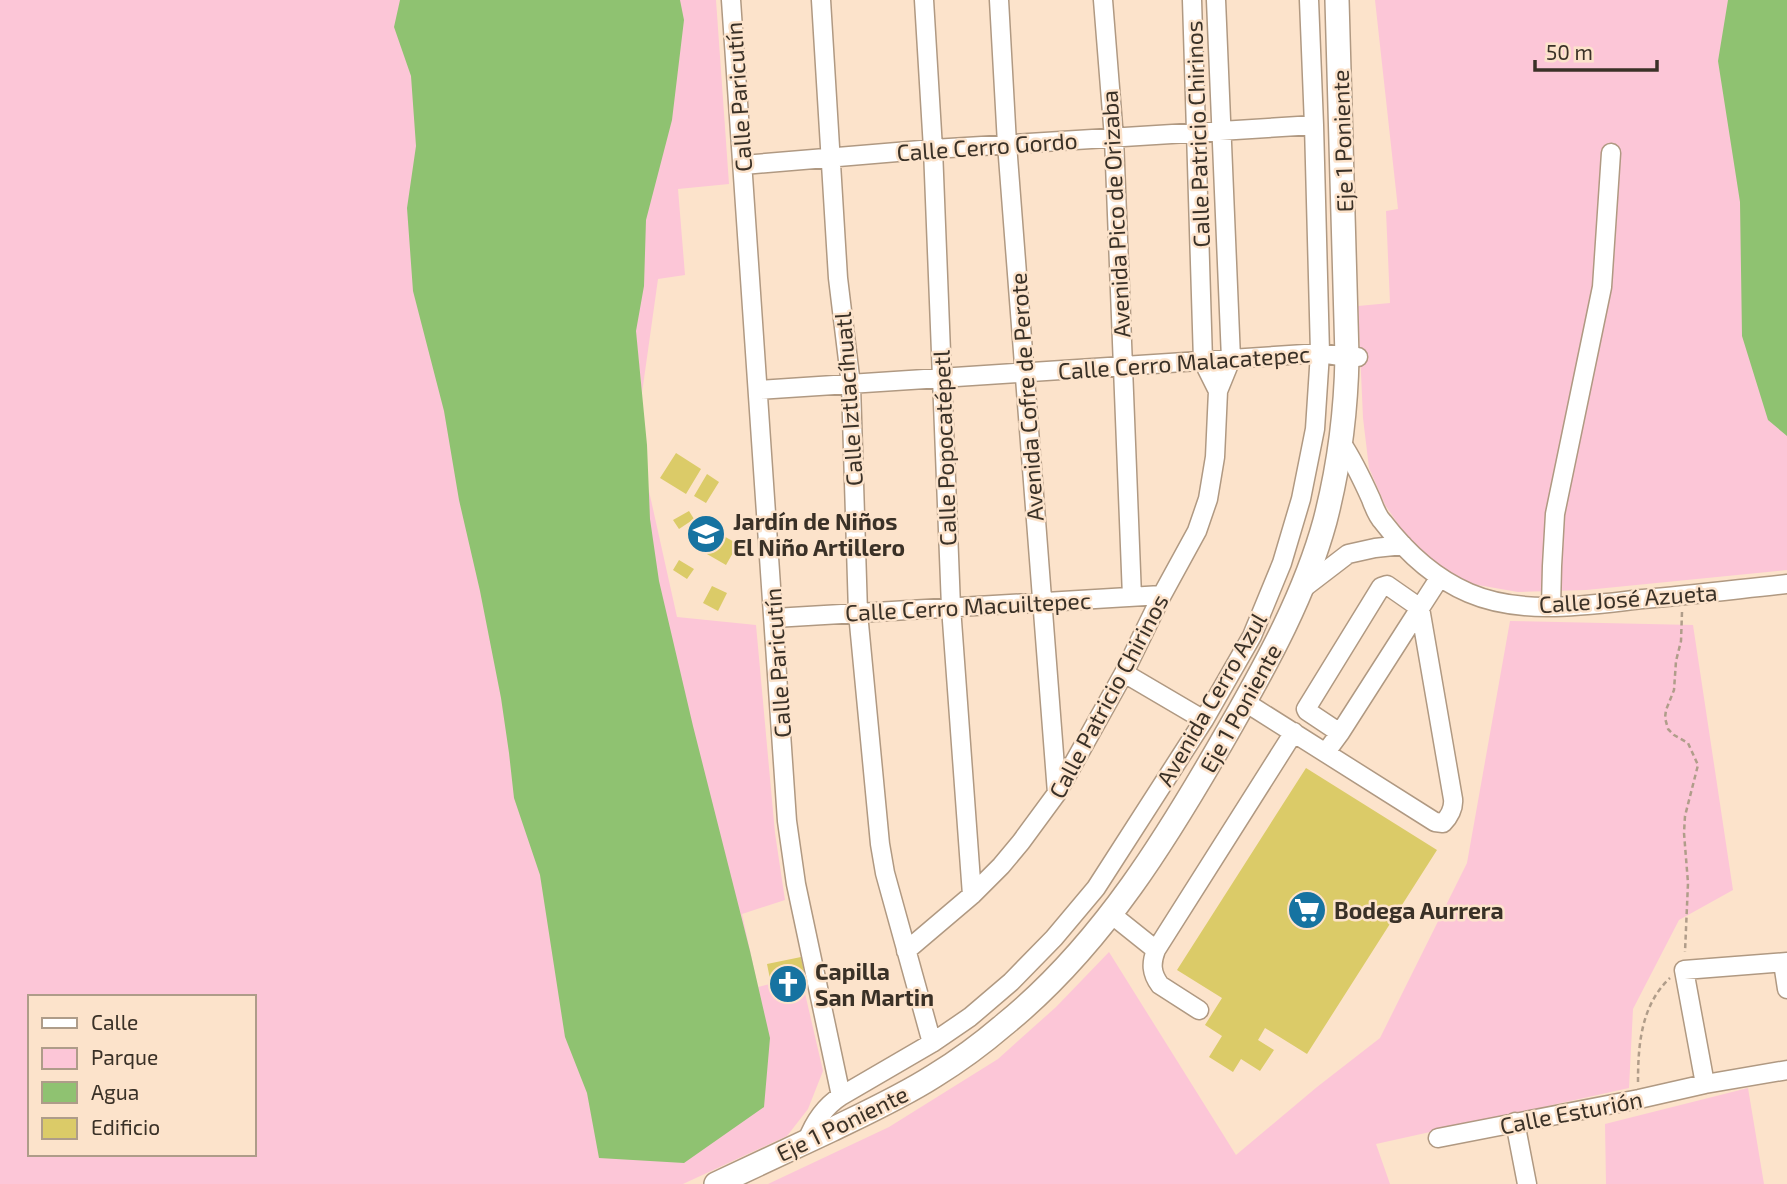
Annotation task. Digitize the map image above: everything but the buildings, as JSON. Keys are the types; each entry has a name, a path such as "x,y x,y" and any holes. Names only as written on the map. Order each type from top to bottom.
{"main road":[{"name":"Eje 1 Poniente","path":"716,1184 881,1106 935,1076 1005,1024 1075,957 1144,869 1201,780 1284,628 1301,590 1324,523 1341,442 1352,357 1337,0"}],"street":[{"name":"Calle Paricutín","path":"731,0 787,821 791,854 841,1096"},
{"name":"Calle Iztlacíhuatl","path":"821,0 838,278 851,384 858,613 880,844 885,873 932,1043"},
{"name":"Calle Popocatépetl","path":"924,0 933,149 951,607 972,895"},
{"name":"Avenida Cofre de Perote","path":"999,0 1007,144 1057,793"},
{"name":"Avenida Pico de Orizaba","path":"1103,0 1114,138 1132,597"},
{"name":"Avenida Cerro Azul","path":"841,1096 932,1043 970,1017 1011,982 1054,938 1096,888 1204,720 1252,636 1282,563 1301,499 1315,429 1320,353 1309,0"},
{"path":"1192,6 1216,5"},
{"name":"Calle Patricio Chirinos","path":"906,951 972,895 1001,866 1057,793 1124,673 1197,531 1208,499 1215,457 1218,391 1231,359 1216,5"},
{"name":"Calle Patricio Chirinos","path":"1192,6 1203,361 1218,391"},
{"name":"Calle Cerro Gordo","path":"743,165 933,149 1314,125"},
{"path":"1551,607 1555,514 1602,287 1611,153"},
{"name":"Calle Cerro Malacatepec","path":"758,390 1320,353 1352,357"},
{"name":"Calle José Azueta","path":"1341,442 1350,455 1380,519 1420,562 1440,577 1470,593 1508,604 1551,607 1787,584"},
{"path":"1301,590 1348,554 1403,545"},
{"path":"1326,752 1440,577"},
{"path":"1245,702 1435,822 1443,823 1453,808 1453,799 1420,607 1387,585 1381,587 1306,709 1340,733"},
{"name":"Calle Cerro Macuiltepec","path":"774,618 1162,595"},
{"path":"1124,673 1204,720"},
{"path":"1199,1010 1160,985 1155,979 1152,961 1156,950 1294,732"},
{"path":"1111,914 1156,950"},
{"path":"1705,1084 1684,970 1785,962 1787,989"},
{"name":"Calle Esturión","path":"1438,1138 1787,1070"},
{"path":"807,1141 816,1121 826,1108 841,1096"},
{"path":"1515,1122 1527,1184"}],"path":[{"path":"1639,1099 1641,1027 1661,986 1684,970 1688,883 1685,816 1698,765 1688,743 1668,729 1665,718 1674,690 1681,641 1683,595"}],"green space":[{"path":"0,0 716,0 729,184 678,189 685,275 658,279 642,393 636,336 625,383 677,617 756,625 775,833 785,900 742,914 758,987 801,976 823,1071 808,1109 787,1136 683,1184 0,1184"},
{"path":"1375,0 1787,0 1787,570 1586,590 1518,592 1472,584 1439,566 1407,537 1385,505 1369,468 1363,418 1358,306 1390,303 1386,211 1398,209"},
{"path":"1510,621 1693,625 1733,890 1679,920 1633,1009 1629,1088 1376,1144 1390,1184 768,1184 889,1127 998,1059 1056,1007 1109,952 1236,1155 1380,1038 1467,863"},
{"path":"1748,1088 1764,1184 1606,1184 1605,1124"}],"water":[{"path":"400,0 680,0 684,20 672,120 646,220 644,286 636,331 647,445 650,519 659,581 770,1038 764,1107 684,1163 599,1158 587,1093 565,1037 540,875 514,798 501,698 480,591 459,500 444,411 413,291 407,208 416,146 411,76 394,27"},
{"path":"1728,0 1787,0 1787,436 1768,420 1742,336 1740,202 1718,61"}],"place":[{"name":"Jardín de Niños El Niño Artillero","path":"706,534"},
{"name":"Bodega Aurrera","path":"1307,910"},
{"name":"Capilla San Martin","path":"788,984"}]}
